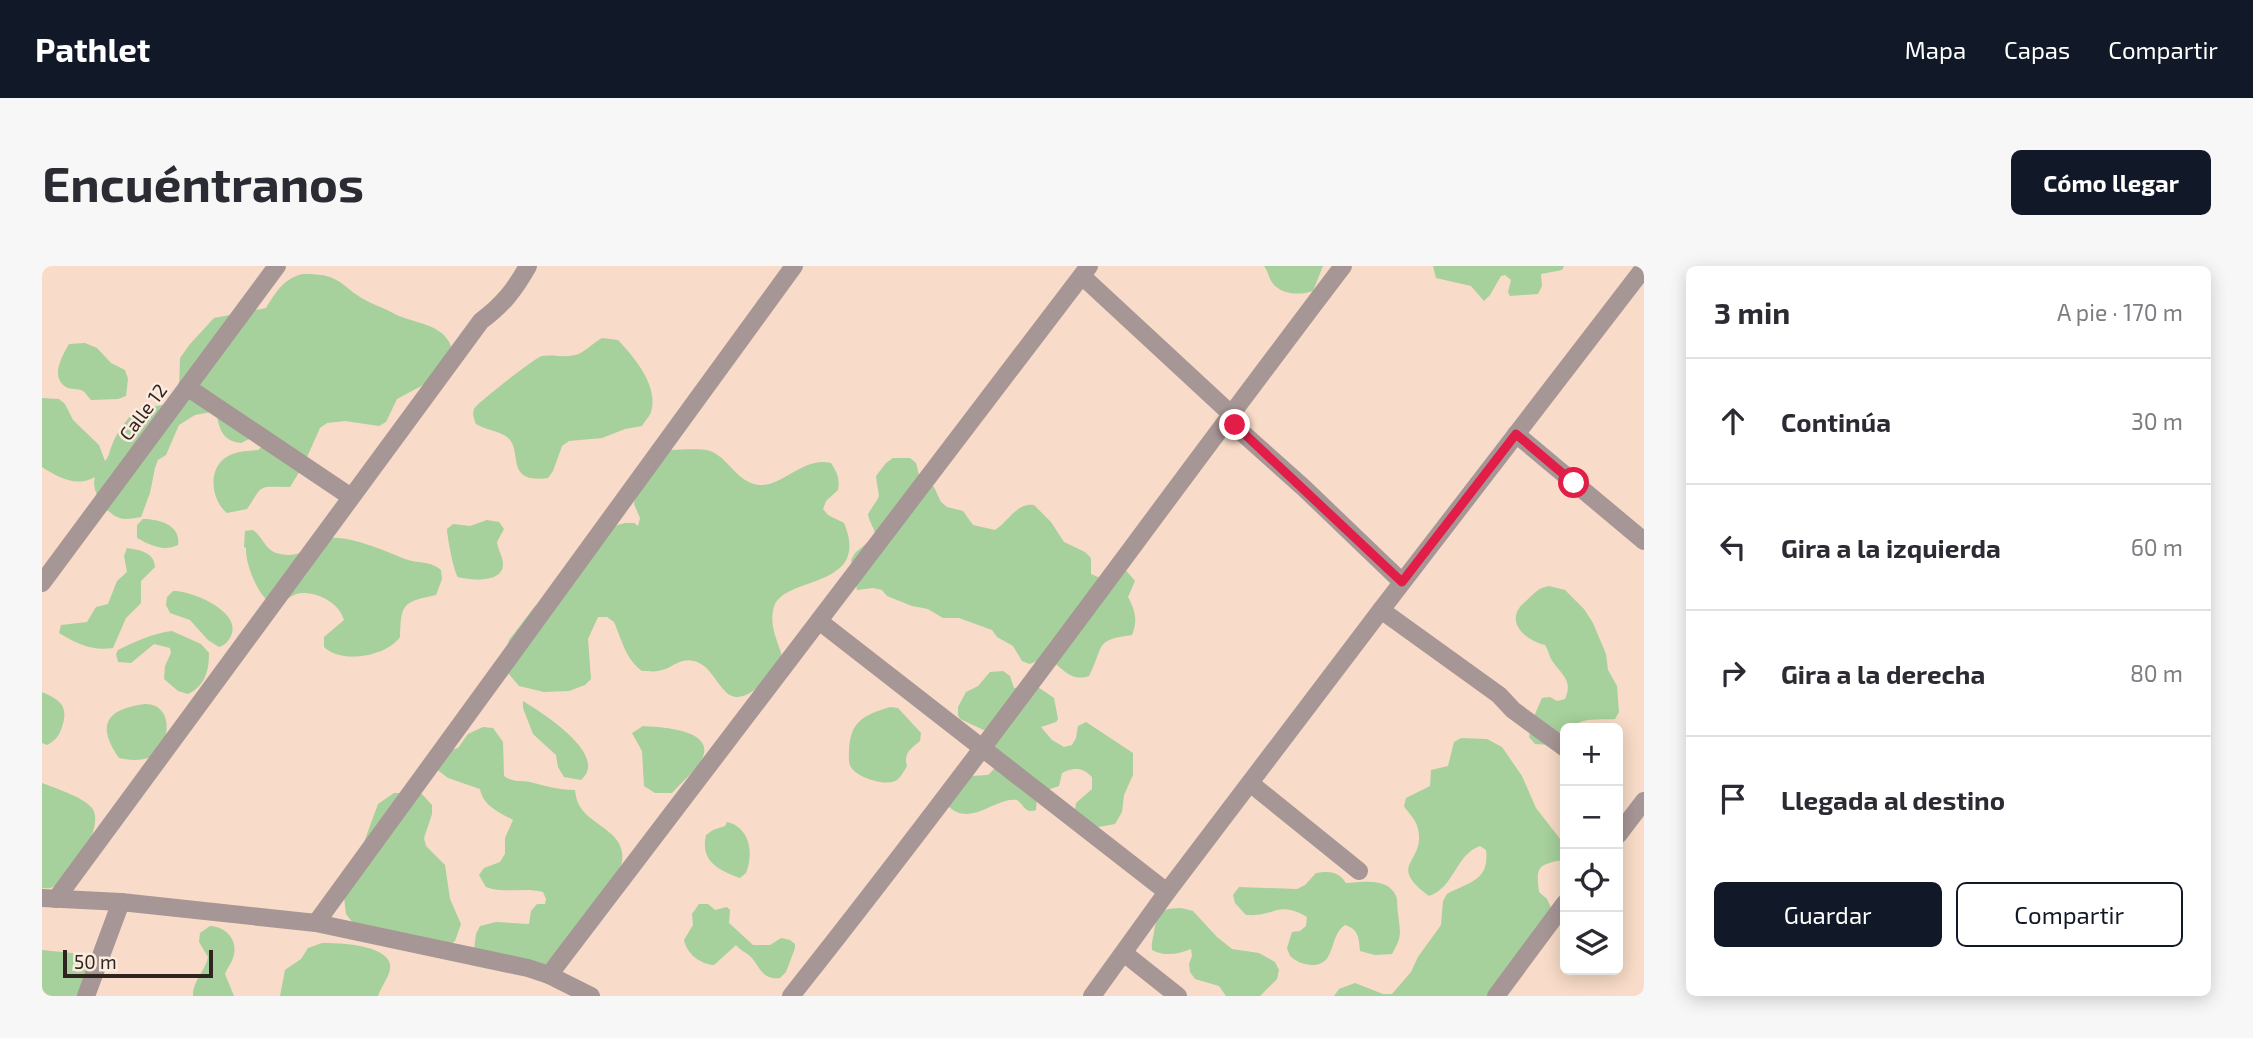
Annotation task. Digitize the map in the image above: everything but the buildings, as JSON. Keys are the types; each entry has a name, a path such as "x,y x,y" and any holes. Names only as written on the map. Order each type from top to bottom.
{"street":[{"name":"Calle 12","path":"42,583 277,266"},
{"path":"49,898 481,321 513,293 528,266"},
{"path":"316,923 794,266"},
{"path":"790,996 983,750 1343,266"},
{"path":"549,975 1085,271 1231,414 1238,429 1402,582"},
{"path":"1093,996 1167,892 1402,582 1642,276"},
{"path":"187,387 351,497"},
{"path":"1516,434 1644,541"},
{"path":"1381,610 1499,695 1513,710 1560,744"},
{"path":"819,621 1167,892"},
{"path":"1250,783 1359,871"},
{"path":"1623,828 1644,801"},
{"path":"49,898 121,902 316,923 528,968 549,975 591,996"},
{"path":"86,996 121,902"},
{"path":"1496,996 1560,910"},
{"path":"1125,954 1178,996"}],"green space":[{"path":"1264,266 1323,266 1313,291 1298,294 1288,293 1275,286"},
{"path":"1433,266 1564,266 1562,270 1541,274 1542,286 1538,294 1510,296 1508,292 1511,280 1505,275 1501,276 1484,301 1471,286 1436,278"},
{"path":"303,274 330,277 369,302 441,332 451,346 440,376 397,399 386,422 379,426 345,421 327,423 320,428 290,487 262,488 247,509 227,513 222,508 215,494 216,470 225,458 258,450 265,444 249,439 241,443 230,440 221,431 217,416 211,412 195,415 179,425 166,455 158,460 141,517 124,519 106,509 97,496 95,477 74,481 42,467 42,398 59,399 65,404 73,420 99,445 105,461 116,436 135,410 168,404 179,392 180,358 214,318 266,308 286,282"},
{"path":"602,338 618,340 644,373 653,402 651,412 642,426 602,438 569,441 562,446 548,478 525,476 517,465 512,443 504,435 476,424 474,409 537,358 578,354"},
{"path":"85,343 97,348 111,363 125,370 128,379 126,396 91,400 83,391 68,388 61,383 59,366 69,344"},
{"path":"671,450 710,451 717,454 738,475 759,485 768,484 802,467 821,462 831,463 835,469 838,490 826,501 823,509 828,515 844,523 849,545 846,560 837,571 781,597 774,607 773,628 783,660 748,694 731,696 707,669 694,661 680,662 658,671 642,671 628,655 614,622 607,617 598,617 588,639 591,679 585,685 569,691 544,692 519,686 508,673 505,656 509,640 535,606 550,600 607,528 625,523 638,526 640,518 634,504 636,488 662,453"},
{"path":"893,458 910,458 916,463 920,479 934,487 941,502 947,507 963,511 973,525 995,530 1018,509 1034,505 1051,522 1064,542 1085,552 1091,558 1091,574 1105,580 1124,568 1135,581 1128,597 1135,615 1132,635 1105,642 1089,676 1082,678 1071,675 1046,657 1030,664 1022,661 1013,646 997,637 992,630 959,618 943,618 928,609 887,596 882,590 857,590 851,560 855,553 875,536 868,514 879,496 876,476"},
{"path":"143,519 168,524 176,532 178,545 162,548 137,538 137,525"},
{"path":"487,520 499,522 504,529 497,542 503,561 502,570 492,578 458,577 447,529 453,524 470,526"},
{"path":"253,530 269,549 276,553 292,555 326,539 344,539 432,565 441,570 442,579 436,595 410,602 406,606 401,617 400,637 393,644 363,656 341,655 324,647 324,637 344,620 333,604 322,597 302,593 284,600 268,601 260,591 244,547 245,531"},
{"path":"127,548 149,555 155,567 141,581 141,603 126,618 113,648 85,646 59,633 61,625 87,622 96,607 108,604 117,581 127,572 124,556"},
{"path":"1549,586 1565,590 1584,609 1593,623 1606,654 1608,670 1617,686 1619,712 1615,719 1560,723 1560,741 1551,745 1535,744 1529,737 1532,721 1542,698 1550,697 1557,701 1565,699 1567,683 1545,645 1523,634 1516,622 1519,608 1541,588"},
{"path":"173,591 202,598 223,611 233,627 226,643 219,647 208,640 190,620 170,613 166,605 167,597"},
{"path":"172,631 201,644 209,653 205,677 194,691 188,694 178,691 164,679 170,648 154,644 131,663 118,662 118,650 151,636"},
{"path":"1003,671 1010,676 1014,688 1035,685 1054,698 1058,719 1041,727 1052,740 1064,747 1072,745 1078,726 1086,722 1133,753 1133,775 1124,795 1122,812 1115,824 1098,827 1074,816 1076,803 1092,789 1092,777 1078,769 1062,773 1059,786 1037,797 1036,810 1027,810 1017,800 1008,800 965,814 956,812 947,805 970,776 988,775 994,769 998,750 991,744 988,732 960,719 958,707 966,692 978,686 990,672"},
{"path":"42,692 59,701 64,709 62,727 55,739 47,745 42,743"},
{"path":"523,701 557,725 580,747 587,759 588,770 581,780 564,777 558,767 556,755 533,734"},
{"path":"145,704 162,711 166,719 167,728 161,747 156,754 148,758 119,758 108,736 109,720 121,710"},
{"path":"890,707 898,708 921,733 920,741 907,754 907,766 898,779 880,782 859,775 851,767 850,741 860,721"},
{"path":"643,726 684,732 701,741 704,749 702,759 672,793 655,793 644,786 642,751 632,733"},
{"path":"483,727 493,728 503,742 504,776 558,789 575,790 579,805 592,820 613,836 621,850 622,862 611,882 545,965 474,950 480,926 496,922 529,924 531,911 537,904 545,904 546,899 543,892 486,887 479,875 484,868 500,862 505,854 505,838 513,820 488,804 480,789 448,778 435,768 441,753 458,748 468,734"},
{"path":"1461,738 1487,739 1502,747 1522,776 1536,808 1560,839 1560,861 1543,866 1538,872 1539,892 1547,899 1554,914 1498,996 1334,996 1339,989 1355,983 1383,994 1392,994 1411,972 1418,957 1441,925 1443,901 1447,894 1476,879 1485,868 1486,850 1480,846 1465,856 1438,892 1429,896 1416,885 1408,870 1419,841 1416,822 1404,806 1406,798 1430,786 1431,770 1448,766 1454,742"},
{"path":"42,783 82,800 92,808 95,816 91,839 77,863 69,874 49,888 42,888"},
{"path":"394,793 421,793 432,805 432,814 424,838 426,846 445,865 450,899 461,924 455,941 448,946 356,927 346,914 344,897 378,804"},
{"path":"727,822 741,829 750,850 746,873 740,878 718,868 706,852 706,835 725,826"},
{"path":"1316,873 1337,874 1346,883 1381,883 1392,890 1397,900 1400,934 1392,954 1375,955 1360,951 1357,934 1345,925 1336,936 1325,961 1311,965 1302,963 1290,956 1287,948 1292,932 1300,931 1306,926 1307,917 1283,909 1246,915 1235,903 1233,895 1239,887 1297,889"},
{"path":"699,904 708,904 715,910 727,907 730,910 729,923 753,945 770,945 781,938 790,940 795,944 795,948 786,972 780,978 765,975 750,956 736,945 714,965 695,957 684,940 693,925 692,914"},
{"path":"1181,908 1193,911 1232,949 1259,953 1275,962 1279,970 1277,979 1260,996 1226,996 1219,986 1195,979 1190,972 1191,949 1172,954 1152,950 1155,925 1160,913"},
{"path":"210,926 222,929 233,941 233,958 225,974 234,996 193,996 208,957 199,942 200,933"},
{"path":"322,943 360,946 386,957 390,964 389,972 378,996 280,996 285,970 301,959 308,948"},
{"path":"42,950 82,954 88,969 82,996 42,996"}],"route":[{"path":"1235,425 1402,582 1516,434 1574,483"}]}
